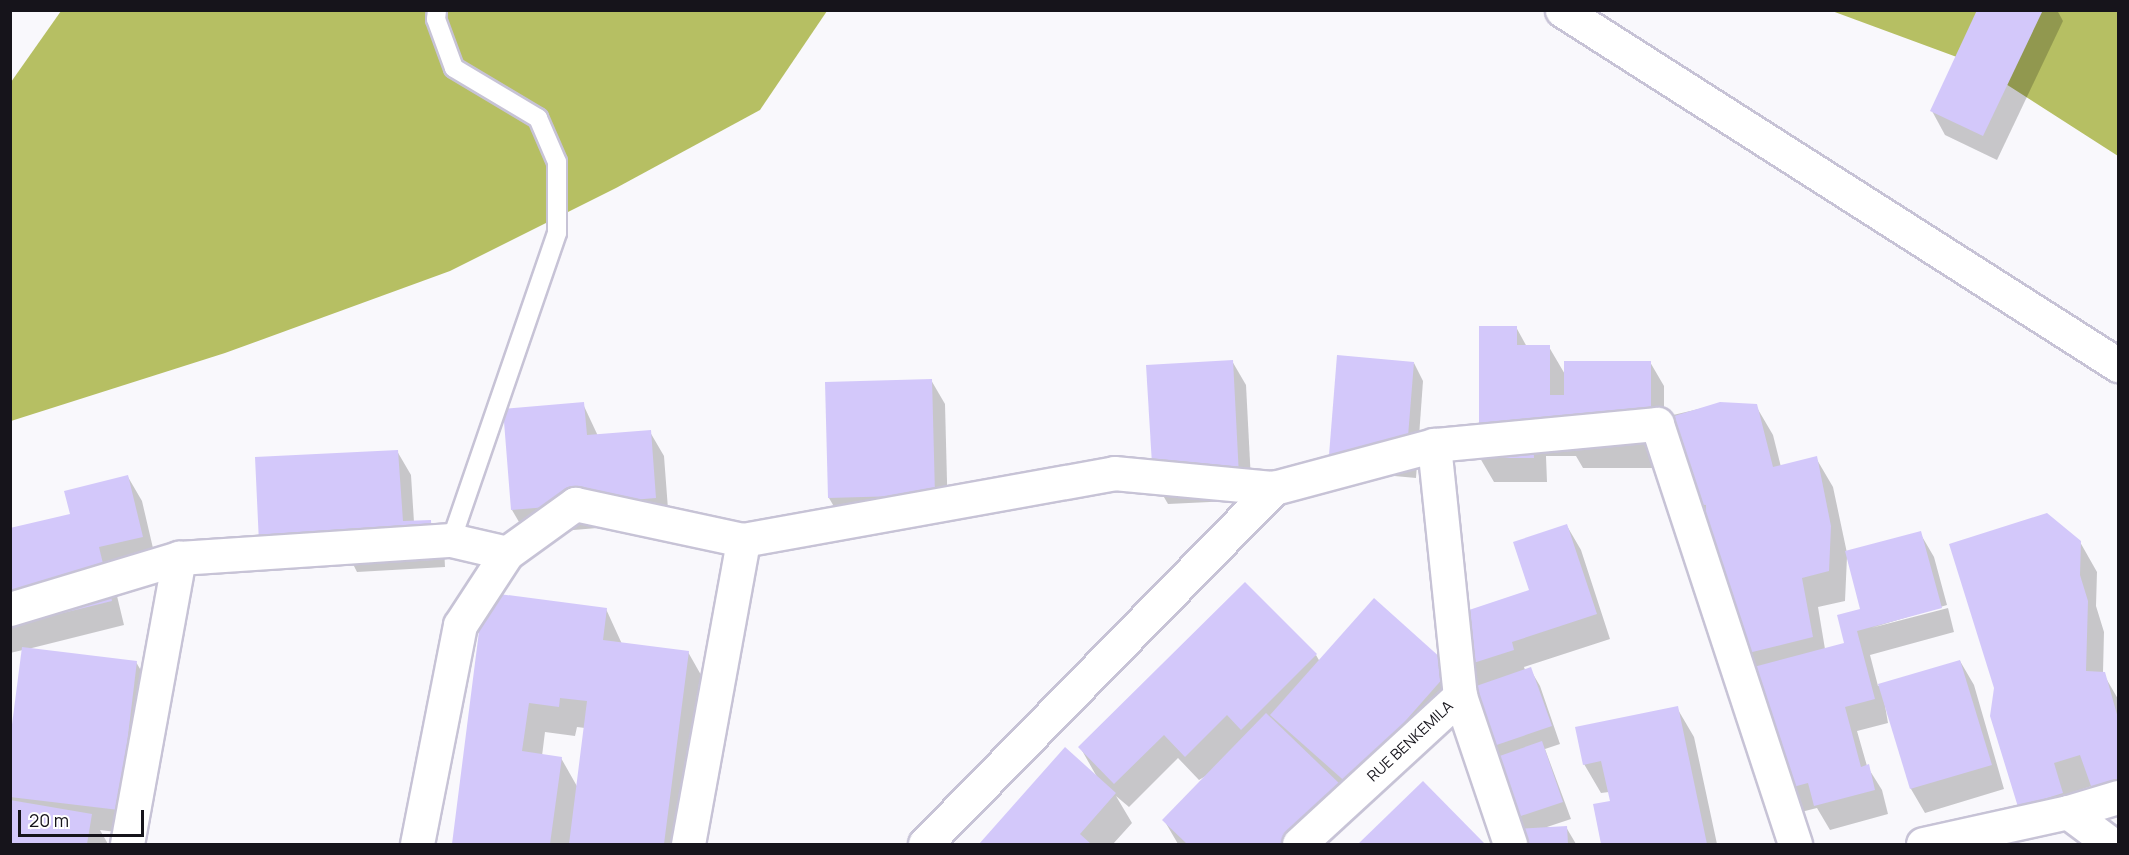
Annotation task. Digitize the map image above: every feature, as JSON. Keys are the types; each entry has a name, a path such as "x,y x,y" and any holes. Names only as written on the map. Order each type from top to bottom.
{"street":[{"path":"1562,10 2118,365"},
{"path":"417,844 460,625 507,553 575,504 743,540 1114,473 1274,488 1434,444 1657,424 1795,844"},
{"path":"1434,444 1460,696"},
{"path":"925,844 1274,488"},
{"path":"10,609 179,558 451,540 507,553"},
{"path":"688,844 743,540"},
{"path":"128,844 179,558"},
{"name":"RUE BENKEMILA","path":"1299,844 1460,696 1510,844"},
{"path":"1923,844 2068,812 2118,797"},
{"path":"2068,812 2111,844"}],"lane":[{"path":"437,10 436,19 454,68 538,118 557,162 557,233 451,540"}],"green space":[{"path":"61,11 827,11 760,110 616,188 450,271 225,353 11,421 11,82"},
{"path":"1832,11 2118,11 2118,156 1973,63"}],"building":[{"path":"1977,10 2043,10 1983,136 1930,111"},
{"path":"1479,326 1517,326 1517,345 1550,345 1550,395 1564,395 1564,361 1651,361 1651,444 1568,444 1533,432 1534,458 1479,458"},
{"path":"1337,355 1414,362 1406,461 1329,455"},
{"path":"1233,360 1239,476 1153,481 1146,365"},
{"path":"932,379 935,495 828,498 825,382"},
{"path":"584,402 587,435 651,430 656,498 511,510 503,409"},
{"path":"1720,402 1757,404 1773,467 1817,456 1831,526 1829,571 1802,578 1813,637 1736,656 1705,530 1706,505 1693,504 1671,417"},
{"path":"398,450 403,521 431,520 432,543 259,543 255,457"},
{"path":"128,475 143,537 99,547 112,601 10,626 10,528 70,514 64,491"},
{"path":"2047,513 2081,541 2080,575 2088,601 2086,671 2105,672 2118,718 2118,787 2091,786 2080,755 2054,763 2063,793 2018,807 1990,716 1994,688 1949,544"},
{"path":"1567,524 1597,614 1512,642 1514,650 1461,667 1445,618 1529,590 1513,542"},
{"path":"1921,531 1942,608 1857,631 1875,699 1845,707 1861,767 1869,764 1875,790 1814,806 1808,783 1778,791 1746,669 1844,643 1837,615 1860,609 1845,551"},
{"path":"1245,582 1317,654 1241,730 1227,715 1185,757 1164,735 1114,784 1078,747"},
{"path":"484,592 607,608 603,640 689,651 664,844 569,844 587,701 560,698 559,707 529,703 522,751 562,757 550,844 452,844"},
{"path":"1374,598 1452,668 1349,785 1270,715"},
{"path":"22,647 137,661 119,810 10,797 10,740"},
{"path":"1960,660 1992,765 1910,789 1878,684"},
{"path":"1531,667 1552,726 1479,751 1459,692"},
{"path":"1678,706 1707,844 1601,844 1593,804 1610,801 1601,761 1583,765 1575,727"},
{"path":"1266,713 1342,786 1286,844 1187,844 1162,820"},
{"path":"1542,741 1563,802 1497,824 1477,764"},
{"path":"1065,747 1116,793 1080,834 1091,844 979,844"},
{"path":"1423,781 1485,844 1358,844"},
{"path":"10,800 92,814 87,844 10,844"},
{"path":"1567,826 1568,844 1518,844 1517,829"}]}
